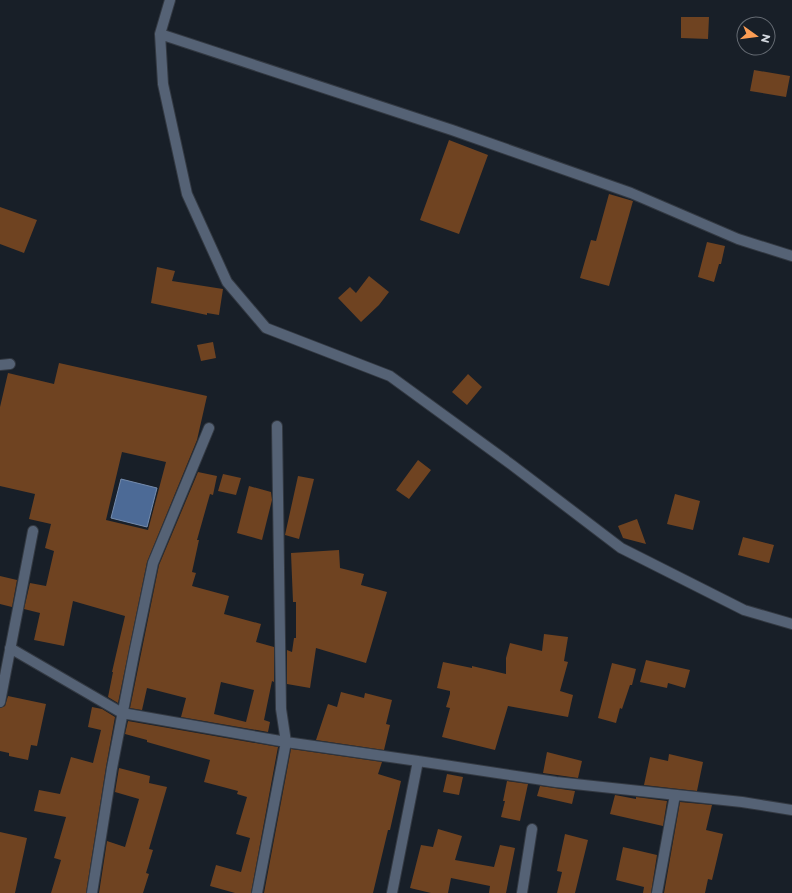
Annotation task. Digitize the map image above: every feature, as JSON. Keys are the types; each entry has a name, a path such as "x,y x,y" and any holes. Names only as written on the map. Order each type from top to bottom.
{"street":[{"path":"170,0 160,34 163,84 187,194 227,282 266,328 390,376 512,464 621,548 744,610 792,624"},
{"path":"160,34 512,151 631,193 738,239 792,256"},
{"path":"257,893 286,742 281,709 277,426"},
{"path":"92,893 122,713 153,563 209,428"},
{"path":"0,702 33,531"},
{"path":"10,648 122,713 286,742 556,782 742,802 792,810"},
{"path":"392,893 418,761"},
{"path":"657,893 675,795"},
{"path":"522,893 532,829"}],"water":[{"path":"121,479 157,488 147,527 111,518"}],"building":[{"path":"681,17 709,17 708,39 681,38"},
{"path":"754,70 790,76 786,97 750,91"},
{"path":"449,140 488,155 459,234 420,220"},
{"path":"609,194 633,201 609,286 580,278 591,240 596,241"},
{"path":"0,207 37,220 24,253 0,244"},
{"path":"707,242 725,246 721,264 719,264 714,282 698,277"},
{"path":"157,267 175,271 172,281 223,289 219,315 207,313 207,315 151,303"},
{"path":"369,276 389,292 379,305 361,322 338,298 350,287 356,293"},
{"path":"213,342 216,358 201,361 197,345"},
{"path":"59,363 207,396 197,440 147,562 118,703 108,697 112,672 125,616 73,601 64,646 34,640 40,613 24,609 30,583 46,586 54,551 45,548 51,524 29,519 35,494 0,486 0,407 8,373 54,384","holes":["122,452 166,462 148,530 106,520"]},
{"path":"468,374 482,387 467,405 452,392"},
{"path":"418,460 431,470 409,499 396,490"},
{"path":"198,472 217,476 213,495 210,494 197,540 199,540 192,572 196,573 192,586 229,596 224,614 261,624 256,642 274,647 274,682 272,681 264,720 270,722 268,732 181,717 186,698 147,688 142,710 130,708 159,565","holes":["221,682 254,690 246,722 214,714"]},
{"path":"223,474 241,478 236,495 218,491"},
{"path":"298,476 314,479 299,539 285,535"},
{"path":"249,486 271,492 272,500 262,540 237,533"},
{"path":"675,494 700,501 693,530 667,524"},
{"path":"637,519 646,544 623,538 618,526"},
{"path":"743,537 774,545 769,563 738,555"},
{"path":"339,550 340,568 364,574 361,585 387,592 366,663 316,648 310,688 287,684 287,650 292,652 294,638 296,638 296,602 293,602 291,553"},
{"path":"0,576 17,580 12,607 0,604"},
{"path":"544,634 568,637 564,661 568,662 560,691 573,695 568,717 508,706 495,750 442,737 450,708 446,707 450,691 437,688 443,662 472,668 472,666 506,674 506,658 510,643 542,651"},
{"path":"646,660 690,670 685,688 668,683 667,688 640,682"},
{"path":"612,663 636,669 632,685 630,685 622,709 620,708 616,723 598,718"},
{"path":"341,692 364,698 365,693 392,700 386,724 390,725 384,750 316,740 328,704 337,707"},
{"path":"8,696 46,704 37,746 31,745 28,760 9,756 9,753 0,751 0,708 5,706"},
{"path":"92,707 102,709 115,717 86,893 51,893 61,860 54,858 66,817 34,811 39,790 60,794 71,757 93,763 101,730 88,727"},
{"path":"128,721 278,747 251,893 235,893 210,886 216,865 241,872 250,838 236,834 247,797 237,794 238,791 204,782 210,760 147,742 147,740 125,734"},
{"path":"291,749 382,762 378,774 401,781 390,830 388,830 373,893 264,893"},
{"path":"547,752 582,761 578,778 543,773"},
{"path":"669,754 703,762 697,791 644,785 650,757 668,761"},
{"path":"119,768 150,776 149,783 167,787 149,849 153,850 146,873 149,874 143,893 99,893 107,841 125,847 139,799 115,792"},
{"path":"447,774 463,777 459,795 443,792"},
{"path":"507,781 528,784 520,821 501,817 505,801 503,801"},
{"path":"540,786 575,791 572,804 537,796"},
{"path":"615,795 636,799 636,797 667,801 663,826 610,814"},
{"path":"680,802 712,805 706,830 723,834 712,880 708,879 705,893 664,893"},
{"path":"438,829 462,836 455,860 494,867 500,845 515,848 506,893 489,893 490,886 451,878 448,893 431,893 410,888 421,845 433,847"},
{"path":"0,832 27,838 15,893 0,893"},
{"path":"565,834 588,840 575,893 557,893 562,872 557,871"},
{"path":"623,847 657,855 651,893 643,893 644,887 616,880"}]}
